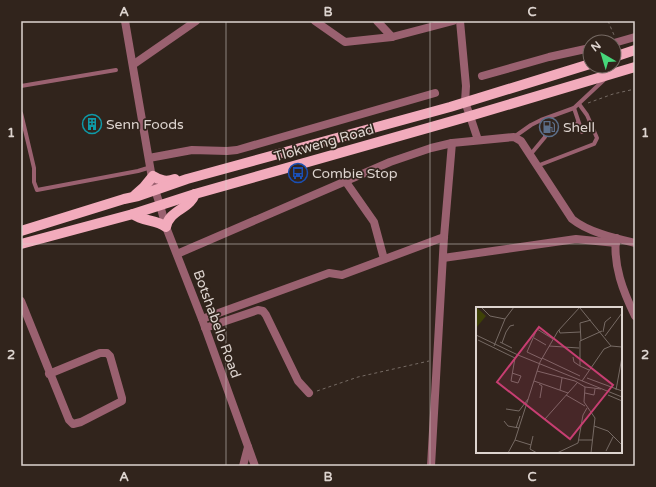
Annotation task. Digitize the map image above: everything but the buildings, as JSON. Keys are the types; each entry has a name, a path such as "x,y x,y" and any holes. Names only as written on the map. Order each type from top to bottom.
{"main road":[{"path":"622,54 635,50"},
{"name":"Tlokweng Road","path":"21,231 187,179 465,102 582,66"},
{"name":"Tlokweng Road","path":"622,71 635,67"},
{"name":"Tlokweng Road","path":"21,244 133,214 195,194 470,116 611,74"},
{"path":"151,167 163,181 178,178 187,179"},
{"path":"124,199 137,194 148,183 151,167"},
{"path":"133,214 139,218 156,221 166,227 170,217 191,202 195,194"}],"street":[{"name":"Botshabelo Road","path":"125,21 134,64 155,190 166,227 202,319 255,466"},
{"path":"134,64 196,21"},
{"path":"315,21 345,42 392,37 453,21"},
{"path":"377,21 392,37"},
{"path":"460,21 466,86 465,102 478,140"},
{"path":"622,40 635,37"},
{"path":"482,76 549,57 582,50"},
{"path":"151,167 192,150 237,150 435,92"},
{"path":"177,254 390,162 431,148 452,143 514,137 521,141 572,219 616,241"},
{"path":"432,466 444,237 452,143"},
{"path":"346,182 374,222 384,259"},
{"path":"202,319 329,273 342,275 444,237"},
{"path":"443,258 576,239 635,243"},
{"path":"616,241 617,269 625,296 635,316"},
{"path":"21,302 49,374 69,420 73,424 81,422 122,401 110,356 107,353 100,353 49,374"},
{"path":"205,328 258,310 263,311 298,381 309,393"},
{"path":"243,466 248,447"}],"lane":[{"path":"21,86 116,70"},
{"path":"514,137 531,125 574,108 611,74"},
{"path":"537,166 594,144 597,138 587,115 579,104"},
{"path":"574,108 582,132"},
{"path":"21,113 34,168 34,182 37,190 138,171 151,167"},
{"path":"565,128 578,123"},
{"path":"530,155 545,137 545,133 553,132"}],"path":[{"path":"608,21 613,34"},
{"path":"579,104 587,104 612,94 635,89"},
{"path":"309,393 358,377 408,365 438,360"}],"place":[{"name":"Senn Foods","path":"92,124"},
{"name":"Shell","path":"549,127"},
{"name":"Combie Stop","path":"298,173"}]}
